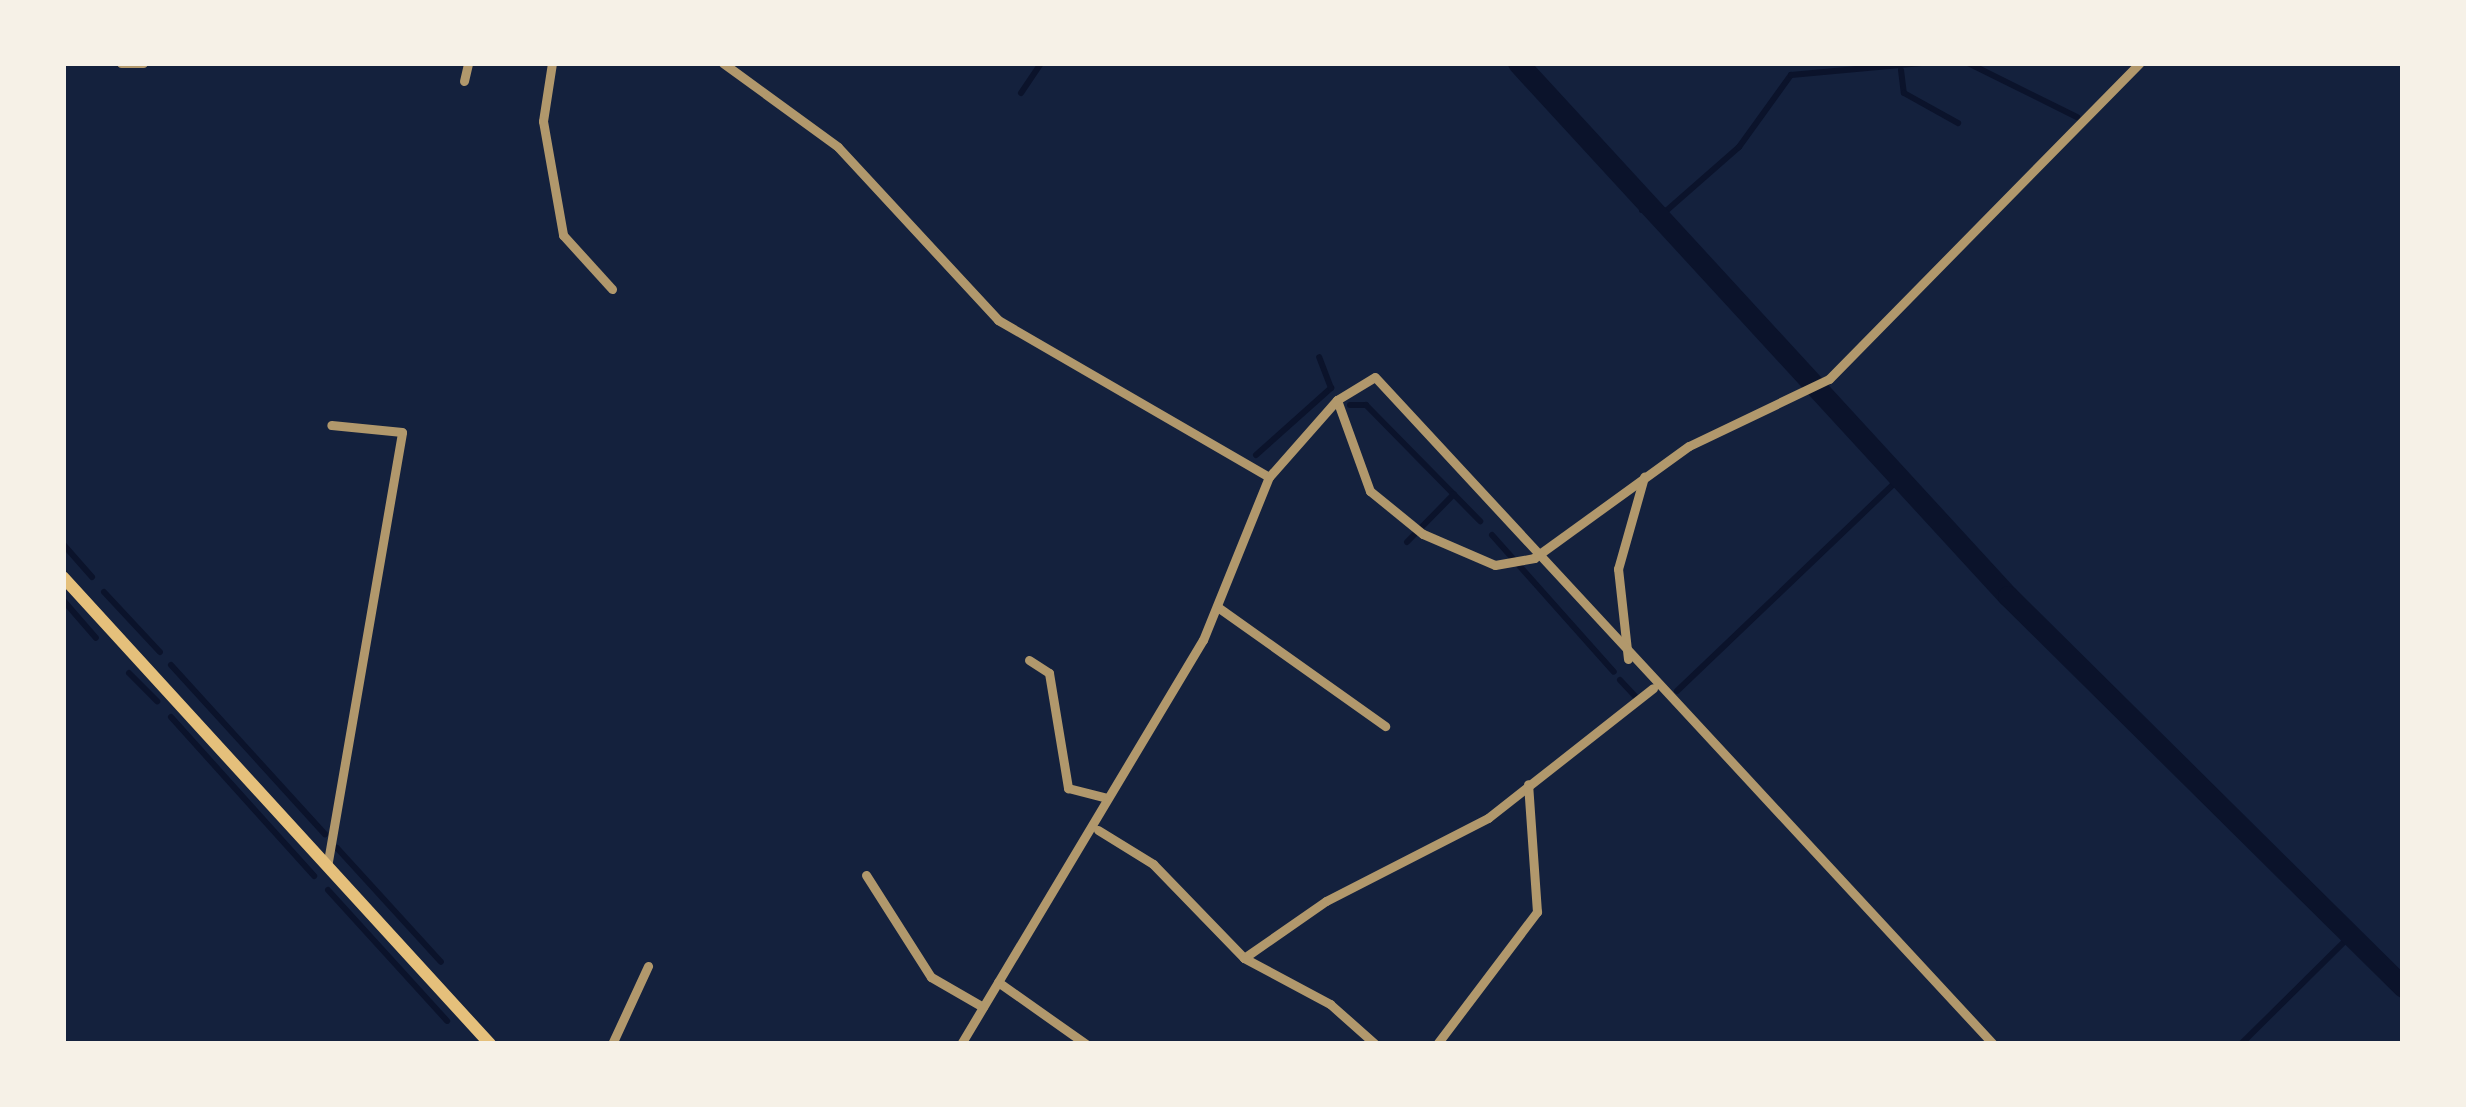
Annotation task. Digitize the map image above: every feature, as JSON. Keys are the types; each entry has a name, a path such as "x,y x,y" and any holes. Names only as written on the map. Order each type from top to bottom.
{"main road":[{"path":"63,577 490,1044"}],"street":[{"path":"122,63 143,63"},
{"path":"464,81 468,63"},
{"path":"552,63 543,122 563,235 612,289"},
{"path":"724,63 838,147 998,320 1106,373 1269,477"},
{"path":"1337,400 1370,491 1423,534 1511,567 1534,558 1644,477 1734,423 1806,397 1829,379 2139,63"},
{"path":"961,1044 1098,830 1107,798 1219,608 1269,477 1337,400 1375,377 1653,688 1993,1044"},
{"path":"327,868 402,432 332,425"},
{"path":"1629,662 1618,569 1644,477"},
{"path":"1219,608 1384,726"},
{"path":"1029,660 1049,673 1068,788 1107,798"},
{"path":"1244,958 1326,901 1459,837 1653,688"},
{"path":"1437,1044 1537,912 1528,784"},
{"path":"1098,830 1153,864 1244,958 1330,1004 1376,1044"},
{"path":"866,875 932,976 983,1007"},
{"path":"612,1044 648,966"},
{"path":"998,982 1086,1044"}],"waterway":[{"path":"1021,93 1041,63"},
{"path":"1498,63 1510,63"},
{"path":"1518,63 2008,596 2403,987"},
{"path":"1642,210 1666,211 1739,147 1791,75 1924,63"},
{"path":"1968,63 2077,117"},
{"path":"1901,70 1904,93 1958,123"},
{"path":"1256,455 1331,388 1319,357"},
{"path":"1350,405 1366,405 1480,521"},
{"path":"1677,691 1900,478"},
{"path":"1407,542 1454,494"},
{"path":"1492,535 1614,672"},
{"path":"63,544 92,577"},
{"path":"104,592 160,652"},
{"path":"63,600 96,638"},
{"path":"171,665 325,834"},
{"path":"129,673 157,701"},
{"path":"1620,680 1638,699"},
{"path":"171,717 314,876"},
{"path":"337,848 441,962"},
{"path":"328,890 447,1021"},
{"path":"2241,1044 2351,935"}]}
